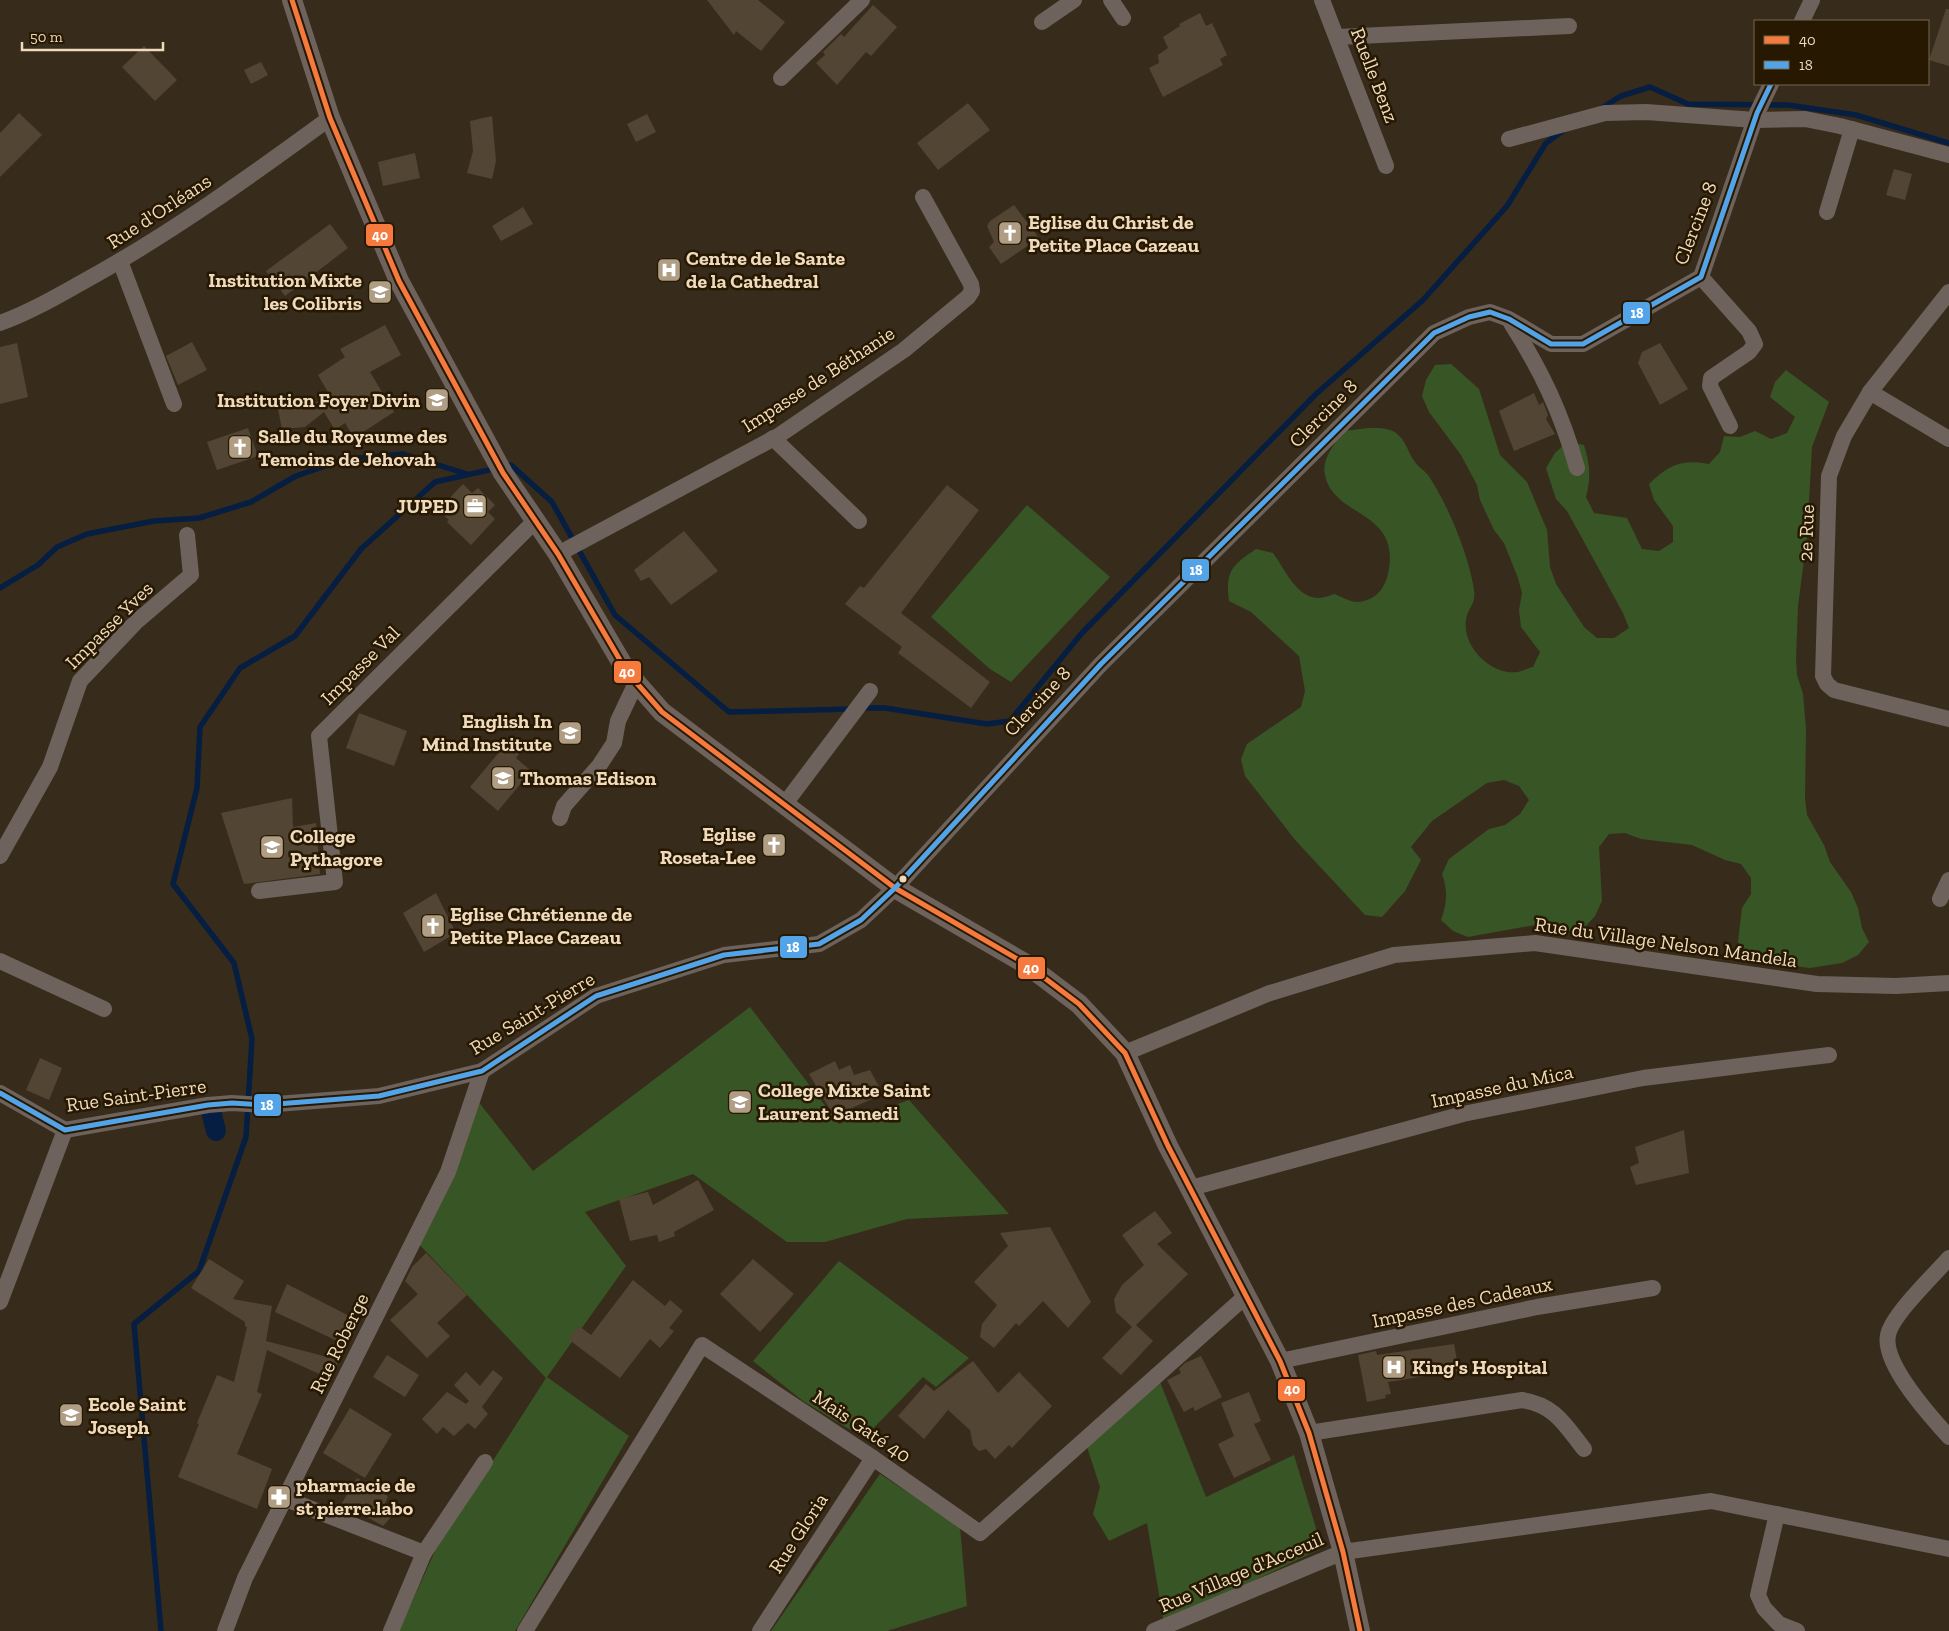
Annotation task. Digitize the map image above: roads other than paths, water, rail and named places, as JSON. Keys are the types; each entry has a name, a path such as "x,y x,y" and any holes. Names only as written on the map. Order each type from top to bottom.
{"street":[{"path":"292,0 330,118 399,281 500,467 536,520 562,552 627,672 662,712 784,806 895,888 1026,964 1079,1004 1125,1053 1168,1146 1280,1361 1309,1433 1343,1552 1360,1631"},
{"path":"781,78 862,0"},
{"path":"1042,22 1074,0"},
{"path":"1110,0 1123,18"},
{"name":"Ruelle Benz","path":"1322,0 1338,37 1386,166"},
{"path":"1802,20 1812,0"},
{"path":"1338,37 1569,26"},
{"name":"Clercine 8","path":"895,888 1100,664 1434,333 1468,317 1490,312 1509,319 1551,344 1583,344 1701,277 1756,116 1768,90"},
{"path":"1509,139 1606,113 1646,112 1805,119 1852,129 1949,155"},
{"name":"Rue d'Orléans","path":"0,323 24,315 120,261 234,188 330,118"},
{"path":"1827,212 1852,129"},
{"name":"Impasse de Béthanie","path":"562,552 772,438 904,350 968,297 972,291 971,284 923,198"},
{"path":"120,261 174,404"},
{"path":"1701,277 1749,331 1755,344 1749,352 1711,378 1710,386 1730,426"},
{"name":"2e Rue","path":"1949,292 1870,392 1844,436 1829,476 1823,676 1827,684 1834,690 1949,719"},
{"path":"1509,319 1539,368 1565,424 1577,468"},
{"path":"1870,392 1949,439"},
{"path":"772,438 859,521"},
{"name":"Impasse Val","path":"259,891 335,882 319,736 536,520"},
{"name":"Impasse Yves","path":"0,856 50,767 80,682 136,622 191,575 187,535"},
{"path":"560,818 564,806 599,766 614,743 618,722 636,683"},
{"path":"784,806 870,691"},
{"path":"1940,899 1949,880"},
{"name":"Rue Saint-Pierre","path":"0,1093 65,1130 208,1105 232,1103 264,1105 379,1096 482,1071 596,996 724,955 819,944 861,920 895,888"},
{"name":"Rue du Village Nelson Mandela","path":"1125,1053 1270,993 1394,955 1535,943 1817,984 1896,986 1949,983"},
{"path":"0,961 104,1009"},
{"name":"Impasse du Mica","path":"1191,1188 1463,1114 1643,1078 1829,1054"},
{"name":"Rue Roberge","path":"225,1631 245,1578 448,1172 482,1071"},
{"path":"1,1296 65,1130"},
{"path":"1949,1258 1894,1320 1887,1336 1890,1355 1913,1396 1949,1437"},
{"name":"Impasse des Cadeaux","path":"1280,1361 1537,1307 1654,1288"},
{"name":"Maïs Gaté 40","path":"525,1631 702,1345 873,1458 980,1534 1247,1295"},
{"path":"1309,1433 1522,1400 1540,1403 1554,1412 1584,1449"},
{"name":"Rue Gloria","path":"760,1631 873,1458"},
{"path":"391,1631 424,1553 485,1462"},
{"path":"286,1499 424,1553"},
{"name":"Rue Village d'Acceuil","path":"1154,1631 1343,1552 1711,1501 1949,1549"},
{"path":"1776,1514 1758,1595 1764,1608 1779,1624 1797,1631"}],"waterway":[{"path":"1600,109 1621,96 1650,87 1688,104 1788,105 1856,115 1949,143"},
{"path":"861,708 885,708 987,724 1010,721 1081,634 1316,394 1423,300 1507,206 1546,143 1564,130"},
{"path":"0,588 38,565 57,547 87,534 154,521 199,518 251,502 296,476 346,459 403,454 467,474"},
{"path":"161,1631 134,1324 199,1271 246,1137 252,1039 234,963 173,884 197,788 200,727 240,668 295,636 361,549 435,482 511,465 552,502 615,615 729,712 852,709"},
{"path":"211,1111 216,1131"}],"place":[{"name":"Eglise du Christ de Petite Place Cazeau","path":"1010,233"},
{"name":"Centre de le Sante de la Cathedral","path":"669,270"},
{"name":"Institution Mixte les Colibris","path":"380,292"},
{"name":"Institution Foyer Divin","path":"437,400"},
{"name":"Salle du Royaume des Temoins de Jehovah","path":"240,447"},
{"name":"JUPED","path":"475,506"},
{"name":"English In Mind Institute","path":"570,733"},
{"name":"Thomas Edison","path":"503,778"},
{"name":"Eglise Roseta-Lee","path":"774,845"},
{"name":"College Pythagore","path":"272,847"},
{"name":"Eglise Chrétienne de Petite Place Cazeau","path":"433,926"},
{"name":"College Mixte Saint Laurent Samedi","path":"740,1102"},
{"name":"King's Hospital","path":"1394,1367"},
{"name":"Ecole Saint Joseph","path":"71,1415"},
{"name":"pharmacie de st pierre.labo","path":"279,1497"}]}
